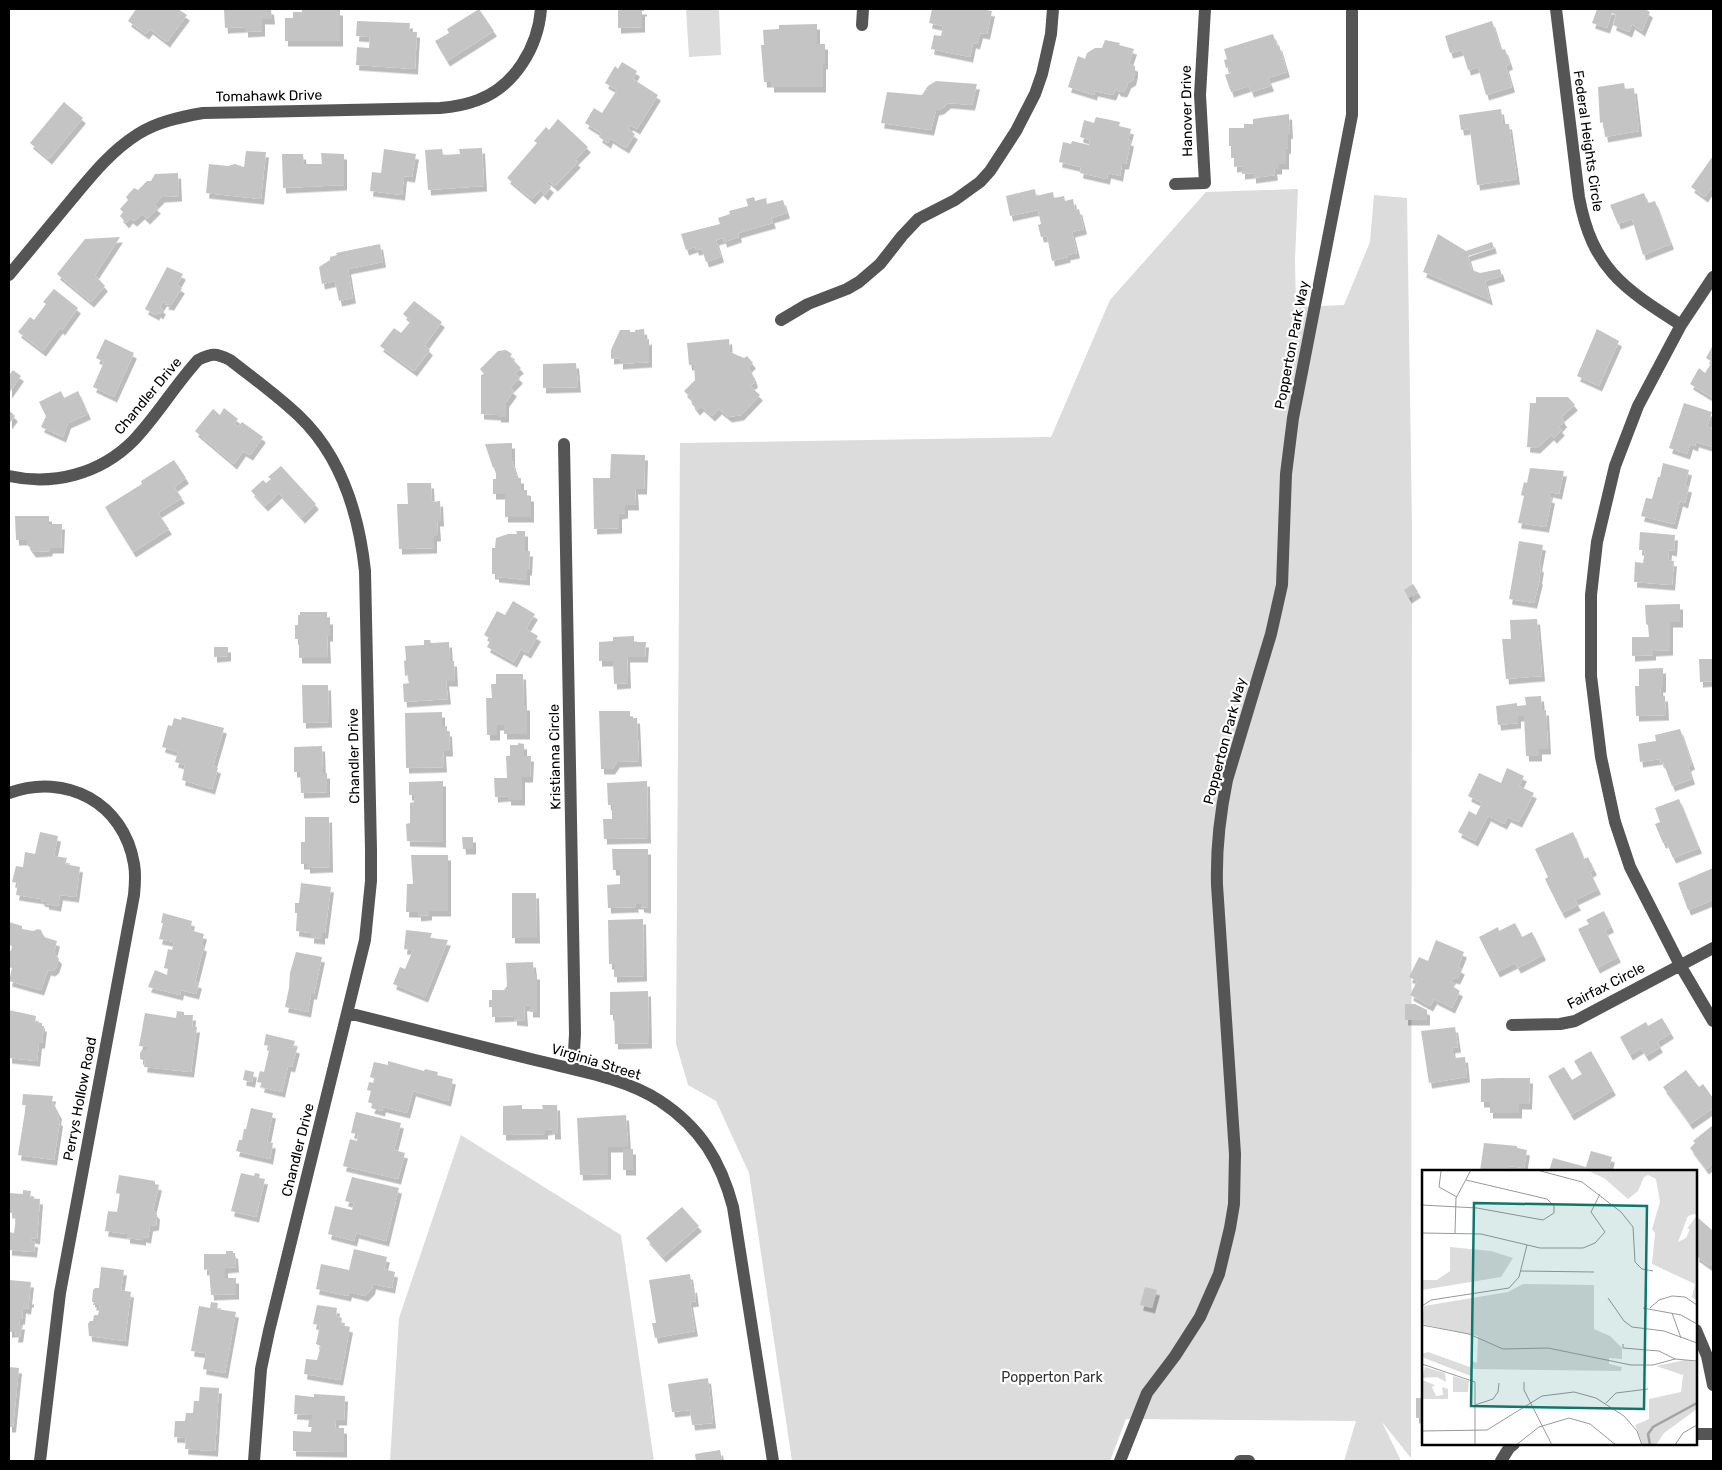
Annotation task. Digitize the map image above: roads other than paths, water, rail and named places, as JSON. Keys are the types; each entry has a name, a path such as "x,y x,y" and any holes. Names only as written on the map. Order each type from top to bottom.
{"street":[{"name":"Tomahawk Drive","path":"9,275 101,165 138,134 158,124 182,116 203,113 440,108 459,106 479,100 502,85 513,75 526,58 536,38 541,9"},
{"path":"862,25 863,9"},
{"path":"781,320 808,304 859,282 880,264 918,219 955,200 980,182 990,171 1016,131 1042,74 1051,34 1052,9"},
{"name":"Hanover Drive","path":"1175,184 1205,183 1200,95 1205,9"},
{"name":"Popperton Park Way","path":"1120,1461 1147,1393 1175,1356 1200,1317 1219,1274 1234,1204 1235,1154 1217,876 1220,821 1228,780 1277,611 1282,585 1286,474 1293,418 1350,130 1353,93 1352,9"},
{"name":"Federal Heights Circle","path":"1556,9 1579,197 1583,219 1590,238 1614,277 1631,292 1681,325"},
{"path":"1713,276 1681,325 1638,406 1615,466 1597,542 1591,595 1591,676 1601,758 1615,822 1630,868 1680,965 1713,1021"},
{"name":"Chandler Drive","path":"9,476 22,479 58,479 76,475 106,461 133,440 198,360 211,354 221,355 283,402 300,417 316,436 332,459 345,485 362,542 365,571 370,881 365,940 269,1331 262,1369 254,1461"},
{"name":"Kristianna Circle","path":"564,444 575,1034 573,1069"},
{"name":"Perrys Hollow Road","path":"9,793 22,788 51,786 67,788 95,802 117,823 126,837 131,851 135,881 134,895 60,1293 40,1461"},
{"name":"Fairfax Circle","path":"1512,1025 1560,1024 1575,1021 1713,948"},
{"name":"Virginia Street","path":"348,1013 620,1082 659,1100 691,1126 706,1144 718,1164 726,1182 733,1208 773,1461"},
{"path":"1697,1332 1708,1356 1713,1385"},
{"path":"1697,1434 1713,1434"},
{"path":"1502,1461 1512,1446"},
{"path":"1240,1461 1249,1461"}],"park label":[{"name":"Popperton Park","path":"1052,1377"}]}
